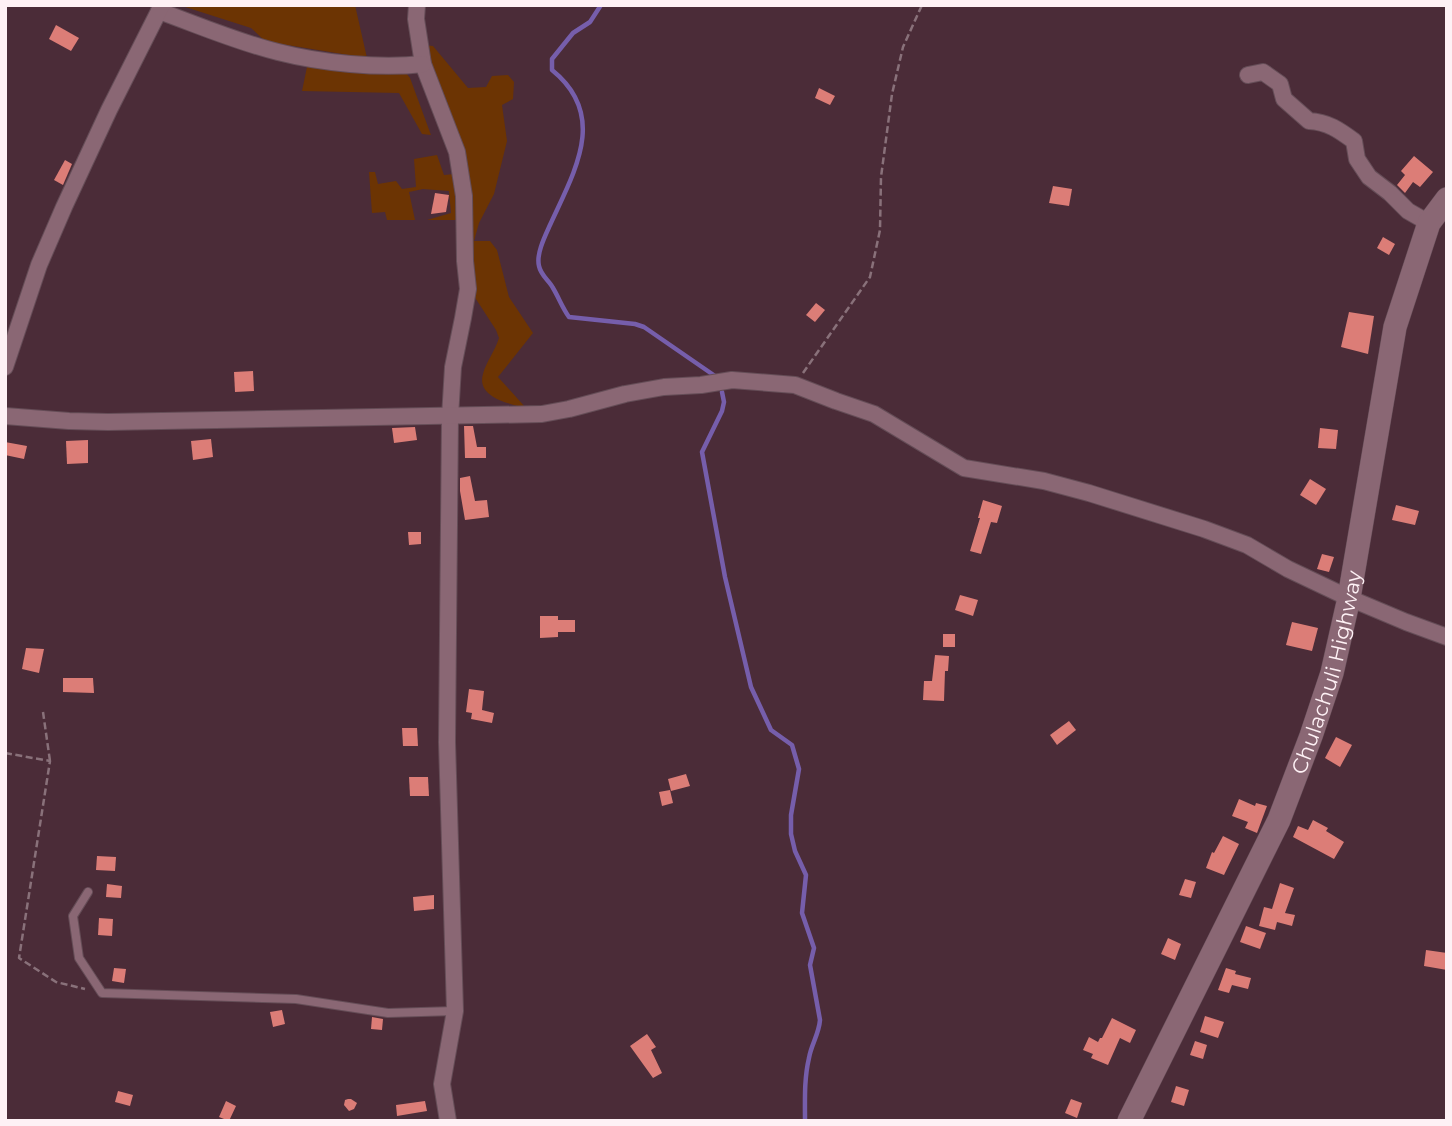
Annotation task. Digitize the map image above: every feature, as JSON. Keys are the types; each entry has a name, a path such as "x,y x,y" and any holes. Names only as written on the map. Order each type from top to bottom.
{"street":[{"path":"417,5 416,19 423,64 457,152 464,196 468,289 453,367 450,417 447,742 455,1010 442,1084 448,1121"},
{"path":"5,367 39,265 64,207 160,8 275,51 305,58 402,66 423,64"},
{"path":"1248,75 1263,72 1280,85 1284,100 1309,121 1320,121 1337,128 1354,141 1357,159 1369,177 1390,192 1408,211 1429,223"},
{"name":"Chulachuli Highway","path":"1129,1121 1279,820 1311,736 1332,673 1349,598 1395,327 1429,223 1447,199"},
{"path":"5,416 108,422 542,414 664,387 732,380 795,385 874,414 964,468 1044,481 1204,528 1247,545 1288,569 1349,598 1447,637"}],"lane":[{"path":"88,891 73,916 79,958 102,993 296,999 388,1013 455,1010"}],"path":[{"path":"795,385 870,277 880,230 881,177 892,94 903,47 922,5"},
{"path":"43,712 50,761 19,958 56,982 102,993"},
{"path":"5,753 50,761"}],"shaded area":[{"path":"179,5 355,5 367,58 274,45 251,28"},
{"path":"423,45 433,46 468,88 486,87 492,76 508,75 514,82 513,99 502,105 507,141 494,194 479,223 474,241 490,241 497,250 509,297 533,333 498,377 526,408 496,398 485,389 482,382 484,370 499,338 474,296 448,104"},
{"path":"343,66 406,73 431,135 422,134 399,93 302,91 307,67"},
{"path":"437,155 444,175 455,174 458,208 456,220 427,220 451,213 449,191 423,189 409,192 415,220 387,220 385,212 372,213 369,172 375,172 378,184 396,181 402,189 416,187 414,159"}],"building":[{"path":"56,25 79,38 71,51 49,39"},
{"path":"819,88 835,96 830,105 815,98"},
{"path":"1414,156 1433,172 1420,187 1413,182 1405,193 1397,185 1405,175 1401,171"},
{"path":"65,160 72,164 63,185 54,180"},
{"path":"1053,186 1072,189 1069,206 1049,203"},
{"path":"435,193 449,195 446,212 431,214"},
{"path":"1383,237 1395,244 1389,255 1377,248"},
{"path":"816,303 825,310 815,322 806,315"},
{"path":"1349,312 1374,316 1368,354 1341,347"},
{"path":"253,371 254,391 235,392 234,372"},
{"path":"464,426 473,426 477,447 486,447 486,458 465,458"},
{"path":"415,427 417,440 394,443 392,428"},
{"path":"1320,428 1338,430 1336,449 1318,448"},
{"path":"211,439 213,457 193,460 191,441"},
{"path":"88,440 88,463 67,464 66,441"},
{"path":"5,442 27,446 24,459 5,455"},
{"path":"470,476 475,501 487,500 489,517 465,520 460,478"},
{"path":"1310,479 1326,489 1316,505 1300,495"},
{"path":"983,500 1002,506 997,523 991,522 981,554 970,551"},
{"path":"1396,505 1419,511 1415,525 1392,520"},
{"path":"408,532 421,532 421,544 409,545"},
{"path":"1322,554 1334,557 1329,572 1317,569"},
{"path":"960,595 978,600 973,616 955,610"},
{"path":"540,616 575,620 575,632 558,632 558,637 540,638"},
{"path":"1292,622 1318,628 1312,651 1286,645"},
{"path":"943,634 955,634 955,647 943,647"},
{"path":"26,648 44,649 39,673 22,669"},
{"path":"935,655 949,656 948,671 945,671 944,701 923,700 924,681 932,681"},
{"path":"63,678 93,678 94,693 63,692"},
{"path":"469,689 484,691 482,710 494,713 492,723 471,719 472,713 466,712"},
{"path":"1069,721 1076,730 1057,745 1050,735"},
{"path":"402,728 417,728 418,746 403,746"},
{"path":"1336,737 1352,745 1340,767 1325,758"},
{"path":"686,774 690,786 671,791 668,779"},
{"path":"409,777 428,777 429,796 410,796"},
{"path":"670,790 673,803 662,806 659,792"},
{"path":"1239,799 1255,806 1256,803 1267,806 1257,833 1245,828 1248,822 1232,816"},
{"path":"1313,820 1328,828 1326,831 1344,842 1334,859 1293,837 1298,826 1308,830"},
{"path":"1223,836 1239,844 1224,875 1206,868 1212,852 1214,853"},
{"path":"97,856 116,857 115,871 96,870"},
{"path":"1185,879 1196,882 1191,898 1179,895"},
{"path":"1280,883 1294,888 1285,913 1295,915 1292,926 1277,922 1275,930 1259,926 1264,907 1272,909"},
{"path":"107,884 122,886 121,898 106,897"},
{"path":"434,895 434,909 414,911 413,897"},
{"path":"99,918 113,919 112,936 98,935"},
{"path":"1246,926 1266,933 1260,949 1240,942"},
{"path":"1168,938 1181,944 1175,960 1161,954"},
{"path":"1426,950 1447,953 1447,970 1424,966"},
{"path":"114,968 126,969 124,983 112,981"},
{"path":"1226,968 1236,971 1235,974 1251,978 1248,989 1232,985 1229,993 1218,990"},
{"path":"282,1010 285,1024 273,1027 270,1012"},
{"path":"1205,1016 1224,1022 1218,1038 1200,1032"},
{"path":"372,1017 383,1019 382,1030 371,1029"},
{"path":"1112,1018 1136,1030 1130,1043 1120,1038 1108,1065 1091,1058 1093,1054 1083,1050 1089,1037 1098,1042 1102,1038"},
{"path":"647,1034 656,1047 651,1050 662,1073 653,1078 630,1046"},
{"path":"1195,1041 1207,1045 1203,1059 1190,1055"},
{"path":"1176,1086 1189,1090 1184,1106 1171,1102"},
{"path":"118,1091 133,1095 130,1106 115,1102"},
{"path":"351,1099 357,1103 354,1109 349,1111 344,1105 345,1100"},
{"path":"1071,1099 1082,1103 1077,1118 1065,1113"},
{"path":"226,1101 236,1106 229,1121 219,1117"},
{"path":"425,1101 427,1111 397,1116 396,1105"}],"waterway":[{"path":"601,5 590,22 573,33 552,59 552,70 569,88 579,106 583,125 576,165 540,251 540,269 569,317 644,327 715,376"},
{"path":"722,392 722,411 702,452 725,577 751,687 771,730 792,745 799,769 791,815 791,834 806,875 802,913 814,948 810,965 820,1020 807,1066 805,1121"}]}
